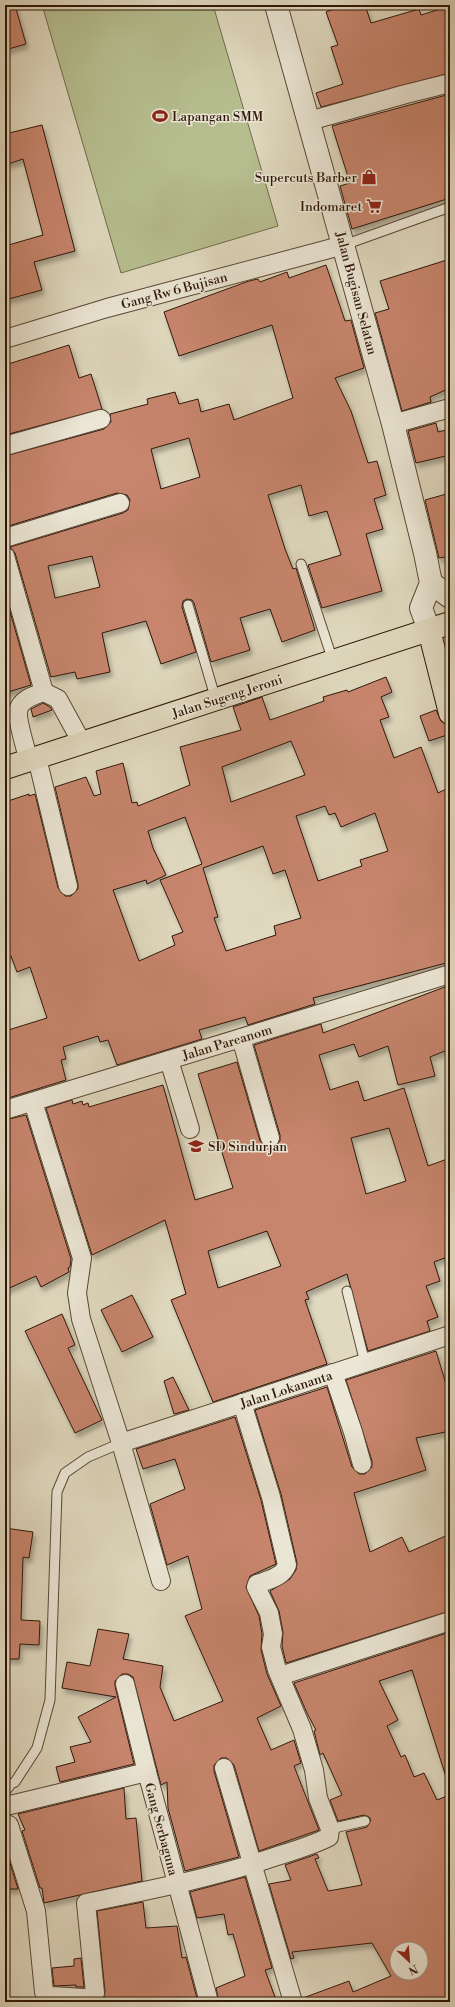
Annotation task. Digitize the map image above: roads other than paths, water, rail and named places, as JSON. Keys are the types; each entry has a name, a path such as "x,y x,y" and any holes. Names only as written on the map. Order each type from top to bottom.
{"main road":[{"name":"Jalan Sugeng Jeroni","path":"5,768 450,623"},
{"path":"429,630 450,713"}],"street":[{"name":"Jalan Bugisan Selatan","path":"276,5 393,424 431,583"},
{"path":"309,121 450,83"},
{"name":"Gang Rw 6 Bujisan","path":"5,339 107,308 344,245"},
{"path":"393,424 450,408"},
{"path":"5,446 101,419"},
{"path":"5,538 120,504"},
{"path":"5,556 44,692"},
{"path":"429,630 421,608 431,583 450,597"},
{"path":"68,886 33,759 18,712 23,703 31,696 44,692 58,699 82,743"},
{"name":"Jalan Pareanom","path":"5,1110 450,974"},
{"path":"241,1038 270,1138"},
{"path":"169,1060 190,1128"},
{"path":"33,1102 82,1258 77,1293 81,1319 121,1443 162,1581"},
{"name":"Jalan Lokananta","path":"121,1443 450,1335"},
{"path":"333,1373 354,1432 362,1464"},
{"path":"9,1825 36,1911 44,1992 51,1996 84,2000 93,1998 95,1993 86,1903 177,1885 252,1864 314,1844 329,1837 330,1829 318,1798 314,1770 302,1729 280,1676 271,1647 273,1634 269,1613 256,1587 257,1584 274,1578 285,1570 287,1565 271,1497 242,1403"},
{"path":"280,1676 450,1621"},
{"path":"126,1684 147,1772"},
{"path":"224,1768 293,2002"},
{"name":"Gang Serbaguna","path":"6,1800 147,1772 209,2002"}],"lane":[{"path":"344,245 450,207"},
{"path":"301,564 334,661"},
{"path":"188,605 216,700"},
{"path":"347,1292 365,1363"},
{"path":"6,1800 11,1784 15,1782 37,1748 50,1700 57,1492 65,1473 88,1457 121,1443"},
{"path":"330,1829 365,1821"}],"place":[{"name":"Lapangan SMM","path":"160,116"},
{"name":"Supercuts Barber","path":"369,177"},
{"name":"Indomaret","path":"374,206"},
{"name":"SD Sindurjan","path":"196,1146"}]}
